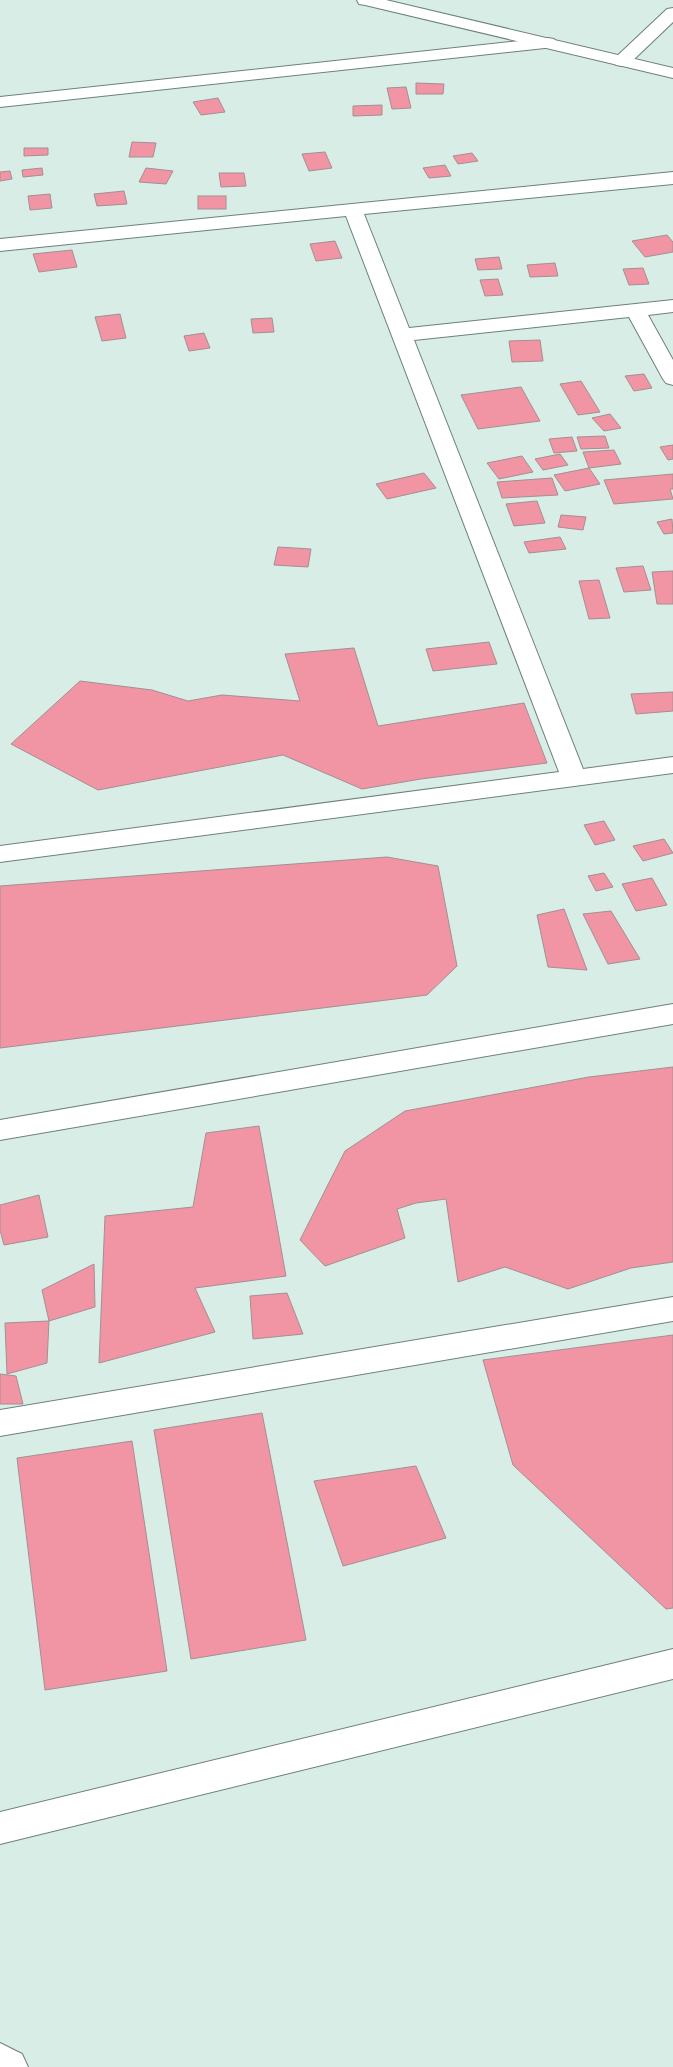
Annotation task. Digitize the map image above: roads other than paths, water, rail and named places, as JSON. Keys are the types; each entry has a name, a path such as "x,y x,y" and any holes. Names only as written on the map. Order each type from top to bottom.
{"street":[{"path":"365,0 673,73"},
{"path":"622,60 673,13"},
{"path":"0,102 548,43"},
{"path":"0,245 673,178"},
{"path":"353,210 574,778"},
{"path":"402,335 673,306"},
{"path":"636,311 673,379"},
{"path":"0,854 673,765"},
{"path":"0,1130 673,1014"},
{"path":"0,1423 673,1309"},
{"path":"0,1828 673,1664"},
{"path":"0,2062 9,2067"}]}
